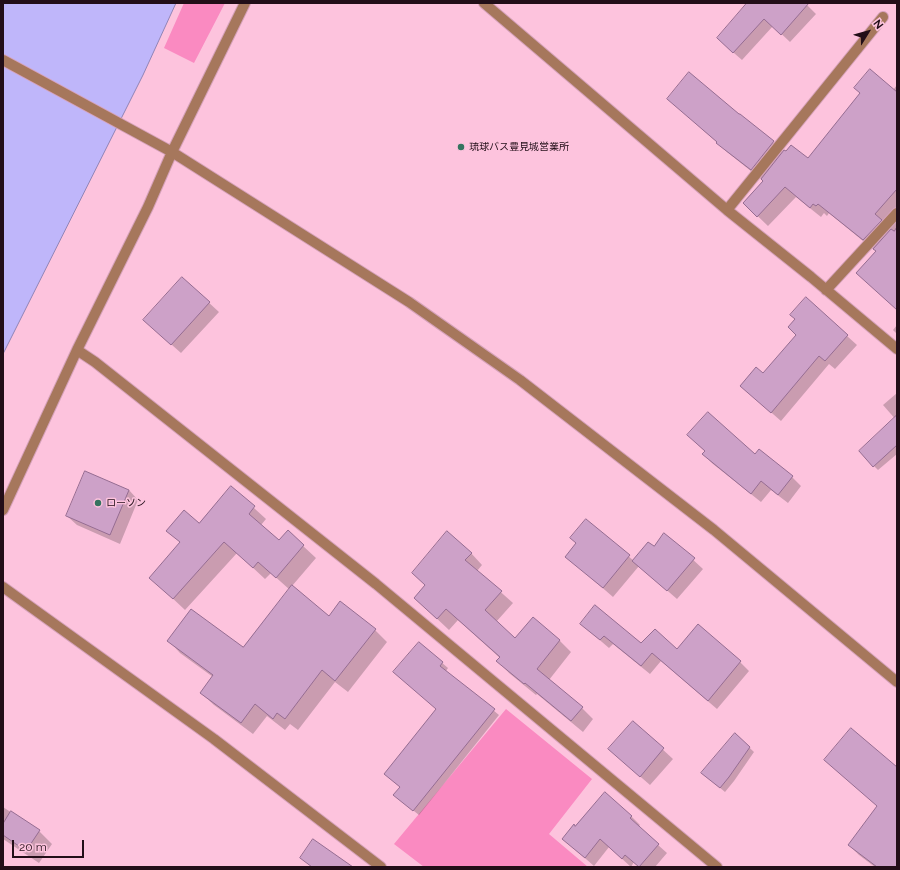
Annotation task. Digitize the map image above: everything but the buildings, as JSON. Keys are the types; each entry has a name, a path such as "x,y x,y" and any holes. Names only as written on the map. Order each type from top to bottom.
{"street":[{"path":"3,510 77,350 148,207 172,152 244,3"},
{"path":"484,3 727,210 897,349"},
{"path":"727,210 882,17"},
{"path":"3,60 172,152 409,302 520,380 714,530 897,682"},
{"path":"826,290 897,213"},
{"path":"77,350 95,362 376,584 717,867"},
{"path":"3,587 214,739 381,867"}],"shaded area":[{"path":"3,3 176,3 143,75 3,354"},
{"path":"184,3 225,3 194,63 164,48"},
{"path":"506,709 592,779 549,834 588,867 424,867 394,844"}],"place":[{"name":"琉球バス豊見城営業所","path":"461,147"},
{"name":"ローソン","path":"98,503"}]}
